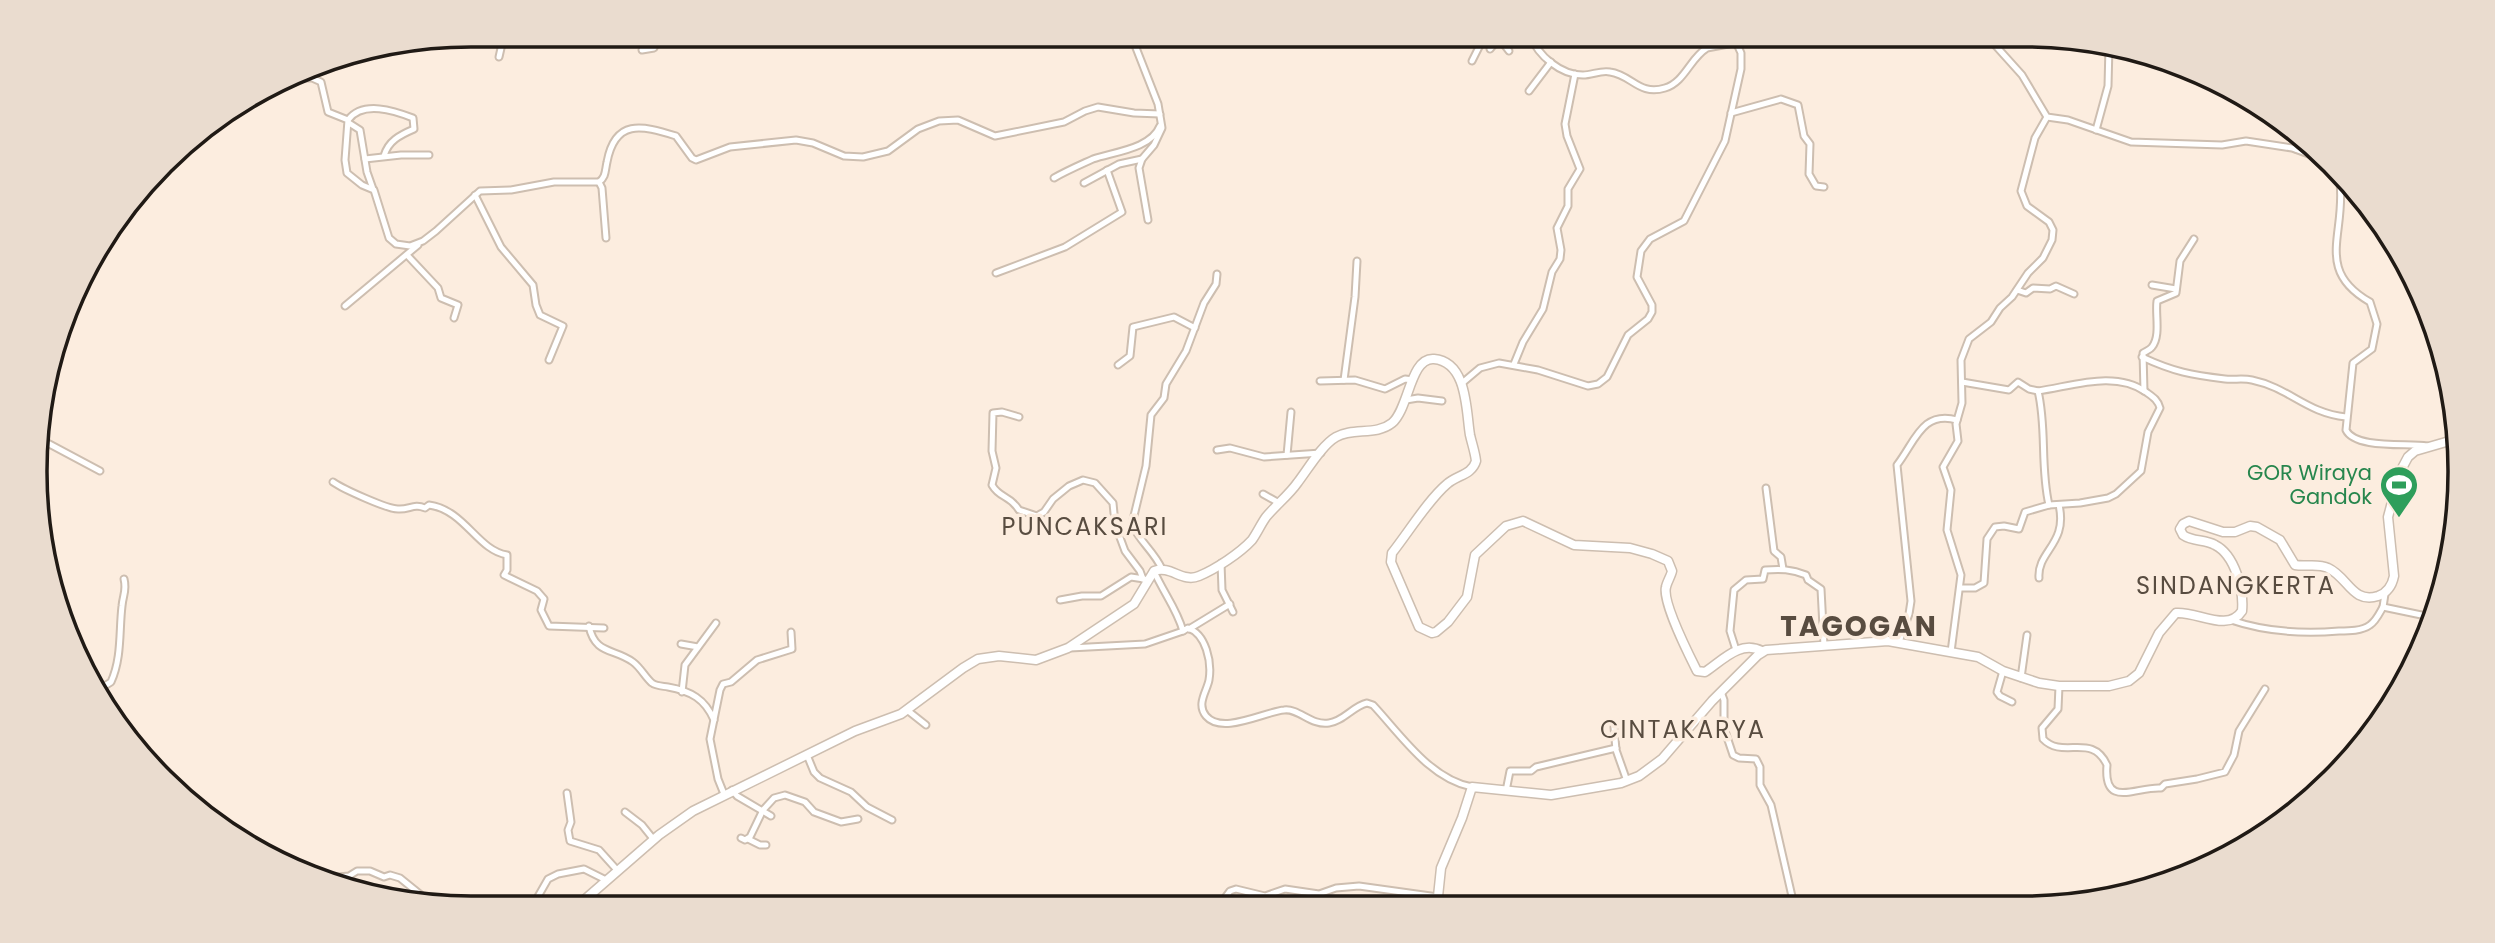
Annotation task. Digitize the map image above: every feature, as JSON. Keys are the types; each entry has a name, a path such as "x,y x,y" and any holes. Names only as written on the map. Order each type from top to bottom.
{"main road":[{"path":"588,896 681,818 728,792 855,731 895,717 978,659 999,656 1036,660 1068,648 1134,604 1141,595 1145,580 1158,570 1192,578 1221,563 1245,547 1279,503 1338,436 1377,430 1393,422 1406,400 1421,364 1435,359 1449,366 1467,398 1475,465 1469,472 1445,485 1392,553 1391,557 1419,627 1432,633 1448,622 1467,597 1475,555 1506,526 1523,521 1574,545 1630,548 1668,561 1672,569 1666,596 1679,634 1697,671 1705,672 1736,650 1749,647 1762,651 1878,640 1978,657 2021,678 2059,686 2109,686 2129,681 2140,673 2159,633 2176,613 2231,620 2239,616 2243,607 2231,562 2224,551 2213,543 2192,540 2183,535 2180,529 2186,521 2223,532 2257,527 2280,540 2295,565 2328,568 2361,597 2385,594 2392,584 2395,572 2388,517 2396,485 2411,453 2447,442"},
{"path":"1438,896 1441,867 1472,787 1539,795 1560,794 1627,781 1644,773 1662,759 1721,692 1762,651"}],"street":[{"path":"499,57 501,47"},
{"path":"642,50 653,47"},
{"path":"1135,47 1149,77 1161,117 1160,134 1142,159 1139,169 1148,220"},
{"path":"1472,61 1479,47"},
{"path":"1507,47 1510,51"},
{"path":"1537,47 1551,62 1575,74 1588,75 1608,71 1642,88 1663,88 1679,79 1703,50 1715,47"},
{"path":"1461,384 1480,368 1499,362 1588,386 1598,384 1607,377 1628,335 1648,319 1652,312 1652,305 1637,277 1642,251 1650,239 1679,224 1686,217 1725,141 1742,63 1738,47"},
{"path":"1997,47 2022,75 2047,117"},
{"path":"2096,130 2109,86 2109,56"},
{"path":"1529,91 1551,62"},
{"path":"1514,364 1523,342 1539,317 1552,272 1560,259 1558,224 1568,206 1568,189 1580,169 1565,124 1575,74"},
{"path":"313,78 321,82 328,112 360,129 373,189 391,241 410,246 423,241"},
{"path":"1731,113 1781,99 1798,105 1804,136 1811,144 1811,179 1816,186 1824,187"},
{"path":"345,306 475,195 485,190 511,190 554,182 599,182 605,177 611,146 617,135 625,130 655,131 678,137 694,160 730,147 796,140 806,141 844,156 863,157 888,151 918,129 939,121 958,120 995,136 1064,122 1098,107 1161,117"},
{"path":"373,189 351,178 345,167 349,121 358,111 379,109 414,118 414,129 393,140 384,156"},
{"path":"1054,178 1092,160 1144,142 1157,132 1161,117"},
{"path":"2047,117 2068,120 2131,142 2222,145 2246,141 2300,151"},
{"path":"1951,652 1954,617 1961,588 1958,562 1947,530 1951,489 1943,467 1958,441 1957,420 1962,403 1961,360 1969,339 1991,322 2028,273 2043,258 2053,237 2049,222 2027,206 2021,191 2035,138 2047,117"},
{"path":"365,159 429,155"},
{"path":"1084,183 1107,170 1142,159"},
{"path":"996,273 1065,247 1122,212 1107,170"},
{"path":"599,182 602,188 606,238"},
{"path":"2341,190 2342,211 2336,259 2344,281 2371,302 2378,324 2372,349 2353,363 2346,417 2348,435 2356,440 2372,443 2429,446"},
{"path":"475,195 501,247 533,285 540,315 563,326 549,360"},
{"path":"2144,391 2144,351 2152,348 2158,325 2155,313 2157,301 2174,295 2180,261 2194,239"},
{"path":"407,255 438,288 442,298 458,305 454,318"},
{"path":"1344,380 1357,261"},
{"path":"1217,274 1216,284 1204,303 1186,351 1166,384 1164,398 1151,415 1146,466 1132,521 1134,530 1151,549 1165,596 1186,630 1199,635 1207,654 1209,674 1202,700 1203,710 1208,718 1230,723 1287,709 1314,722 1327,724 1367,703 1373,705 1410,747 1434,768 1458,784 1472,787"},
{"path":"2152,285 2176,289"},
{"path":"2017,290 2026,293 2033,288 2050,289 2056,286 2074,294"},
{"path":"1118,365 1130,356 1133,327 1174,317 1195,328"},
{"path":"2143,358 2179,373 2252,380 2282,390 2309,408 2346,417"},
{"path":"1321,381 1355,380 1385,389 1405,379 1413,380"},
{"path":"1961,588 1975,588 1984,583 1987,539 1995,527 2020,528 2025,512 2049,505 2108,498 2139,474 2149,428 2160,408 2156,400 2144,391 2129,382 2115,380 2038,391 2018,382 2009,390 1962,382"},
{"path":"2038,391 2042,405 2045,487 2049,505"},
{"path":"1406,400 1418,398 1442,401"},
{"path":"1019,417 1002,412 993,413 992,451 996,468 992,485 996,493 1012,499 1019,510 1037,516 1069,486 1083,480 1095,483 1113,503 1115,524 1125,551 1145,580"},
{"path":"1287,455 1291,412"},
{"path":"1899,642 1911,601 1897,465 1927,421 1941,417 1957,420"},
{"path":"48,443 100,471"},
{"path":"1217,450 1230,448 1264,457 1321,453"},
{"path":"333,482 381,505 399,510 411,505 425,508 428,505 443,507 488,546 507,555 507,570 503,575 537,591 544,599 541,610 549,626 604,628"},
{"path":"1766,488 1772,541 1775,553 1781,558 1783,569"},
{"path":"1263,495 1279,503"},
{"path":"2039,578 2040,566 2060,532 2059,505"},
{"path":"1221,563 1222,590 1233,612"},
{"path":"1736,650 1730,631 1734,590 1746,580 1763,579 1765,569 1789,568 1806,575 1808,580 1821,589 1824,646"},
{"path":"1060,600 1101,596 1131,577 1145,580"},
{"path":"105,686 111,682 117,665 122,603 126,591 124,579"},
{"path":"2231,620 2296,634 2365,628 2377,618 2383,607 2385,594"},
{"path":"1068,648 1145,644 1186,630 1230,604"},
{"path":"2383,607 2422,615"},
{"path":"682,692 685,665 716,623"},
{"path":"589,626 593,639 600,647 623,656 642,670 650,682 704,702 715,720"},
{"path":"771,816 728,792 710,745 710,733 723,684 731,682 757,660 792,649 791,632"},
{"path":"2021,678 2027,635"},
{"path":"681,644 698,647"},
{"path":"2003,671 1997,692 2012,702"},
{"path":"663,678 665,687"},
{"path":"2059,686 2058,709 2042,728 2043,739 2056,747 2091,748 2097,751 2108,765 2107,783 2120,793 2161,788 2165,784 2225,772 2234,755 2239,731 2265,689"},
{"path":"1721,692 1724,728 1733,755 1756,759 1759,763 1760,785 1771,805 1792,896"},
{"path":"907,710 926,724"},
{"path":"1614,727 1616,748 1627,781"},
{"path":"1506,791 1507,775 1511,771 1531,771 1536,767 1616,748"},
{"path":"807,755 814,772 820,778 851,792 867,807 892,820"},
{"path":"567,793 571,822 568,830 570,841 598,850 617,870"},
{"path":"766,845 745,838 774,798 785,795 805,802 814,812 841,822 858,819"},
{"path":"625,812 642,825 654,841"},
{"path":"538,896 548,879 558,874 584,869 606,880"},
{"path":"346,876 360,871 370,871 384,877 393,875 418,892"},
{"path":"1226,896 1236,889 1265,896 1285,889 1318,894 1336,888 1359,887 1409,896"}],"place":[{"name":"GOR Wiraya Gandok","path":"2399,519"}],"district":[{"name":"PUNCAKSARI","path":"1085,527"},
{"name":"SINDANGKERTA","path":"2236,586"},
{"name":"TAGOGAN","path":"1859,626"},
{"name":"CINTAKARYA","path":"1683,730"}]}
